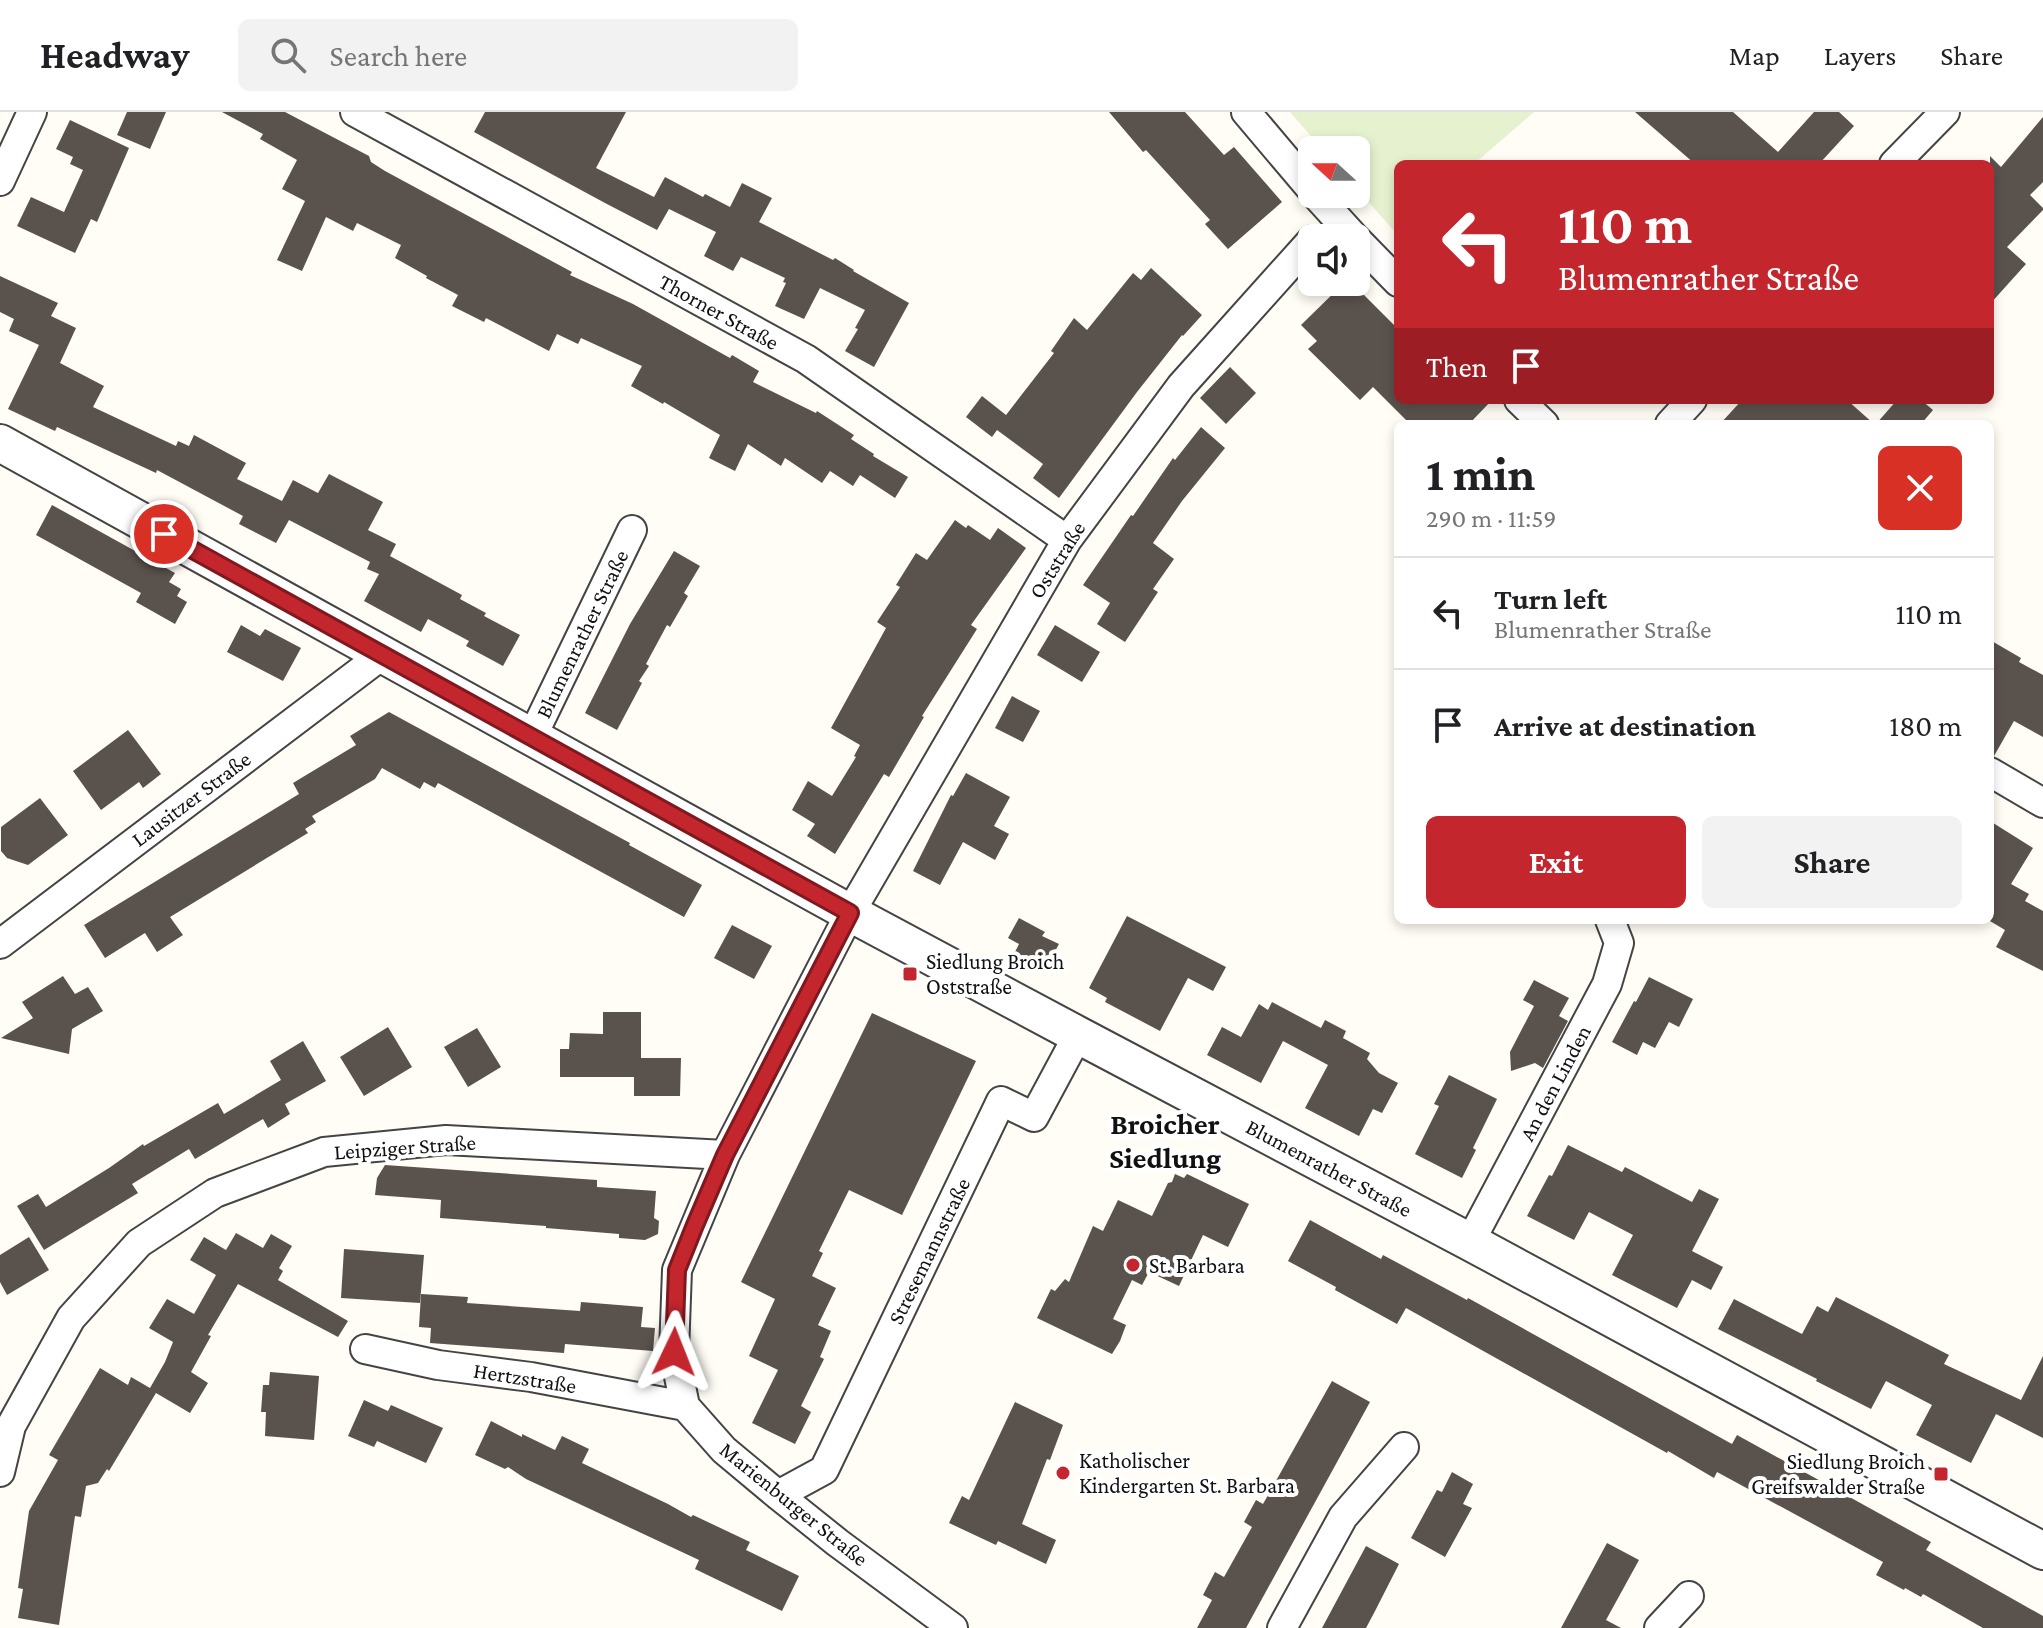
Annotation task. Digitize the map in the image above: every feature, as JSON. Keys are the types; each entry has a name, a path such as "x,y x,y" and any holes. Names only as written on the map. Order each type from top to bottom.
{"street":[{"path":"0,181 32,112"},
{"name":"Thorner Straße","path":"355,112 806,359 1067,540"},
{"path":"1246,112 1298,173"},
{"path":"1898,160 1945,112"},
{"path":"1327,208 1341,224"},
{"name":"Oststraße","path":"1326,224 1333,216"},
{"path":"1370,253 1394,278"},
{"name":"Oststraße","path":"850,913 1067,540 1181,386 1298,256"},
{"path":"1523,404 1540,420"},
{"path":"1674,420 1688,404"},
{"name":"Blumenrather Straße","path":"0,443 850,913 2043,1551"},
{"name":"Blumenrather Straße","path":"532,737 632,530"},
{"name":"Lausitzer Straße","path":"0,944 382,655"},
{"path":"1994,774 2043,803"},
{"path":"685,1406 674,1352 677,1270 725,1155 850,913"},
{"name":"An den Linden","path":"1470,1242 1607,984 1619,943 1612,924"},
{"name":"Stresemannstraße","path":"778,1495 824,1470 1001,1101 1034,1117 1078,1035"},
{"name":"Leipziger Straße","path":"0,1472 11,1426 71,1318 139,1243 215,1193 324,1152 446,1140 725,1155"},
{"name":"Hertzstraße","path":"365,1349 438,1365 531,1377 685,1406"},
{"name":"Marienburger Straße","path":"685,1406 724,1450 778,1495 953,1628"},
{"path":"1282,1628 1343,1517 1404,1447"},
{"path":"1659,1628 1689,1596"}],"green space":[{"path":"1290,112 1534,112 1479,160 1394,160 1394,231 1370,204 1370,136 1311,136"}],"building":[{"path":"127,112 166,112 150,149 117,135"},
{"path":"222,112 285,112 369,156 371,162 385,171 572,272 570,275 633,304 759,371 753,382 817,411 854,435 851,439 873,456 908,477 895,498 860,475 853,486 830,471 822,483 785,458 781,466 748,444 735,471 709,458 720,435 631,386 642,366 581,338 578,344 557,334 549,351 486,318 484,322 452,306 458,295 395,258 401,245 357,223 353,231 326,217 302,271 277,260 305,201 282,189 297,160 260,139 263,134"},
{"path":"485,112 626,112 596,168 654,197 665,177 730,207 742,183 772,198 759,222 833,260 835,258 909,303 874,367 845,351 865,310 820,288 804,319 775,306 786,283 783,282 785,278 741,257 733,271 704,256 716,232 669,209 657,230 474,132"},
{"path":"1109,112 1185,112 1224,155 1234,147 1282,202 1228,249 1205,224 1210,220 1146,150 1143,152"},
{"path":"1635,112 1733,112 1778,152 1814,112 1839,112 1854,126 1823,160 1690,160"},
{"path":"2043,117 2043,182 2030,195 2043,210 2007,247 2026,264 1994,300 1994,160 2001,167"},
{"path":"70,120 129,148 97,222 91,219 75,253 17,226 31,197 64,212 83,170 70,164 73,157 56,149"},
{"path":"1151,268 1202,315 1137,392 1059,498 1033,478 1043,464 997,430 992,437 966,417 982,396 1006,415 1054,353 1051,351 1074,318 1087,330 1133,273 1141,280"},
{"path":"0,276 58,303 51,316 76,328 60,363 104,386 93,407 176,446 178,441 189,446 194,435 246,463 237,479 282,501 293,480 318,493 329,474 383,502 368,530 396,544 390,556 462,595 460,599 486,613 484,616 520,635 503,666 466,646 469,641 428,619 421,632 364,601 379,574 367,569 370,562 289,520 276,543 239,524 243,516 157,470 156,473 57,427 55,431 8,409 39,345 9,331 14,319 0,312"},
{"path":"1331,296 1365,296 1394,325 1394,404 1488,404 1473,420 1406,420 1373,387 1360,400 1308,349 1317,341 1301,325"},
{"path":"1230,367 1256,393 1226,424 1200,398"},
{"path":"1738,404 1852,404 1870,420 1724,420"},
{"path":"1894,404 1926,404 1933,410 1924,420 1880,420"},
{"path":"1201,427 1225,448 1153,543 1174,559 1153,589 1158,592 1125,642 1097,624 1110,603 1083,585 1173,458 1175,460"},
{"path":"52,505 175,573 169,582 181,589 177,596 187,602 175,624 136,602 141,593 36,535"},
{"path":"955,520 990,540 998,528 1026,548 971,625 977,629 922,716 889,777 884,774 835,854 807,836 815,824 792,810 808,781 832,796 856,757 860,745 831,728 886,628 877,622 900,587 896,585 916,553 927,560"},
{"path":"674,551 700,566 684,593 688,596 670,627 667,625 646,664 649,666 639,681 642,683 617,730 585,713 630,624"},
{"path":"241,625 260,636 265,629 301,648 283,681 227,652"},
{"path":"1055,625 1100,652 1082,682 1037,655"},
{"path":"1994,642 2021,658 2019,662 2043,675 2043,737 2014,721 1994,756"},
{"path":"1012,696 1040,711 1023,742 995,728"},
{"path":"389,712 702,885 684,917 438,783 435,788 424,782 420,789 382,768 375,779 312,816 316,822 305,829 308,833 170,917 183,935 157,952 145,933 105,958 84,925 299,794 293,783 356,745 350,736"},
{"path":"128,730 161,774 143,788 139,782 101,810 73,771"},
{"path":"966,773 1010,797 994,826 1009,834 995,860 963,842 940,885 913,871 951,795"},
{"path":"40,798 68,835 28,865 7,858 1,851 1,827"},
{"path":"1994,824 2033,848 2011,884 2029,894 2025,901 2043,911 2043,971 1996,947 2005,930 1994,923"},
{"path":"1127,916 1226,967 1213,991 1188,978 1160,1031 1105,1002 1107,998 1089,988"},
{"path":"1019,918 1045,932 1042,936 1059,944 1044,971 1014,954 1019,944 1008,938"},
{"path":"732,925 772,946 754,979 714,958"},
{"path":"63,976 75,994 88,987 103,1011 72,1029 69,1054 1,1038 33,1018 22,1002"},
{"path":"1649,977 1693,999 1679,1027 1669,1022 1655,1048 1643,1042 1637,1055 1612,1042"},
{"path":"1534,980 1569,998 1559,1016 1568,1021 1543,1068 1535,1063 1511,1071 1510,1052 1534,1006 1523,1000"},
{"path":"1272,1002 1321,1028 1325,1020 1346,1031 1343,1038 1370,1053 1367,1059 1379,1073 1398,1083 1382,1113 1373,1109 1359,1136 1305,1108 1328,1065 1283,1041 1261,1083 1207,1055 1222,1027 1241,1037 1259,1004 1268,1010"},
{"path":"603,1012 641,1012 641,1058 681,1058 680,1096 634,1096 634,1077 560,1077 560,1049 569,1049 570,1033 603,1034"},
{"path":"872,1013 976,1061 902,1215 849,1190 819,1251 823,1253 812,1276 836,1288 818,1325 831,1331 820,1357 824,1359 801,1406 811,1412 795,1444 752,1423 778,1370 749,1356 775,1299 741,1282"},
{"path":"388,1027 412,1067 364,1096 340,1057"},
{"path":"477,1028 501,1067 468,1087 444,1047"},
{"path":"303,1041 326,1081 285,1104 290,1114 268,1128 263,1119 195,1159 189,1149 132,1184 138,1193 44,1250 17,1206 38,1194 46,1207 143,1144 218,1103 224,1114 281,1080 270,1061"},
{"path":"1449,1075 1497,1099 1462,1178 1415,1154 1439,1106 1434,1104"},
{"path":"1568,1145 1622,1172 1625,1167 1692,1202 1699,1189 1719,1199 1692,1251 1723,1267 1711,1290 1692,1280 1677,1308 1612,1275 1633,1235 1589,1212 1574,1240 1527,1216"},
{"path":"385,1165 597,1180 597,1187 656,1191 654,1218 659,1221 658,1234 645,1240 546,1226 440,1218 441,1200 375,1195 377,1178"},
{"name":"St. Barbara","path":"1175,1174 1184,1178 1187,1174 1249,1204 1228,1247 1203,1235 1179,1286 1149,1272 1142,1285 1132,1280 1113,1319 1126,1325 1112,1354 1037,1318 1051,1289 1055,1291 1065,1279 1069,1282 1093,1226 1103,1231 1118,1200 1152,1216"},
{"path":"1310,1220 1381,1259 1383,1255 1468,1298 1732,1444 1737,1435 1931,1542 1926,1550 2043,1616 2043,1628 1983,1628 1923,1594 1921,1597 1876,1575 1883,1562 1717,1472 1714,1478 1667,1453 1406,1308 1397,1324 1335,1290 1336,1287 1288,1261"},
{"path":"236,1233 263,1248 271,1234 292,1246 279,1268 283,1271 278,1280 348,1321 338,1337 238,1284 208,1335 211,1336 191,1372 208,1383 190,1413 156,1393 109,1471 107,1469 98,1483 86,1486 81,1517 75,1516 59,1625 18,1618 23,1589 18,1588 29,1511 58,1460 49,1455 100,1368 128,1385 131,1377 150,1388 173,1342 149,1328 167,1299 194,1314 216,1275 190,1260 204,1237 226,1250"},
{"path":"29,1237 49,1270 7,1295 0,1282 0,1255"},
{"path":"344,1249 424,1255 420,1303 341,1298"},
{"path":"421,1294 468,1297 467,1303 580,1311 581,1302 643,1307 641,1327 655,1328 653,1351 565,1344 564,1353 430,1343 431,1328 419,1327"},
{"path":"1836,1297 1949,1355 1944,1364 2021,1400 2043,1356 2043,1438 1996,1414 1971,1463 1916,1435 1932,1405 1886,1381 1871,1409 1718,1329 1734,1299 1802,1334 1817,1306 1828,1312"},
{"path":"270,1372 319,1376 314,1440 265,1436 266,1412 261,1412 263,1385 269,1385"},
{"path":"1332,1381 1370,1402 1246,1628 1197,1628 1212,1600 1203,1595 1215,1572 1224,1577 1252,1527 1244,1522 1256,1500 1263,1504"},
{"path":"364,1400 388,1411 391,1405 443,1428 426,1463 377,1441 374,1447 348,1436"},
{"path":"1015,1402 1063,1425 1022,1524 1056,1540 1046,1564 998,1541 996,1545 949,1523 962,1496 969,1500"},
{"path":"491,1421 555,1450 562,1436 589,1449 582,1463 691,1517 693,1515 750,1542 746,1550 799,1576 782,1611 695,1569 699,1560 526,1479 508,1467 505,1469 475,1455"},
{"path":"1452,1472 1473,1484 1463,1504 1472,1508 1445,1557 1411,1538 1437,1490 1442,1492"},
{"path":"1607,1543 1639,1560 1606,1620 1621,1628 1561,1628"},
{"path":"1366,1546 1399,1564 1366,1628 1322,1628"}],"place":[{"name":"Siedlung Broich Oststraße","path":"910,974"},
{"name":"St. Barbara","path":"1133,1265"},
{"name":"Katholischer Kindergarten St. Barbara","path":"1063,1473"},
{"name":"Siedlung Broich Greifswalder Straße","path":"1941,1474"}],"district":[{"name":"Broicher Siedlung","path":"1165,1140"}],"route":[{"path":"164,534 850,913 725,1155 695,1225 677,1270 674,1352"}]}
